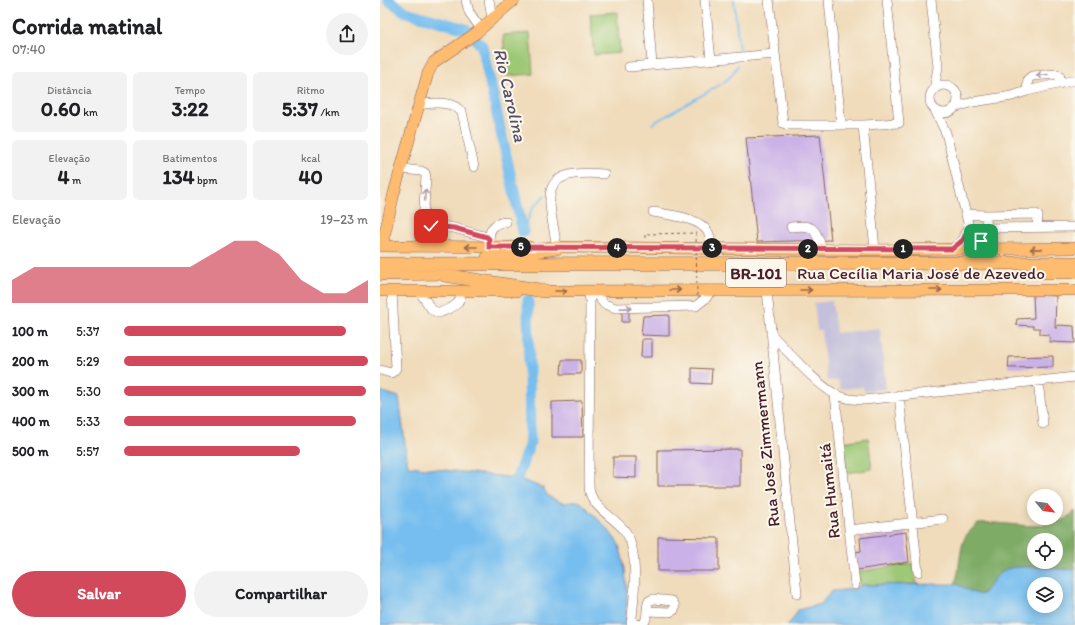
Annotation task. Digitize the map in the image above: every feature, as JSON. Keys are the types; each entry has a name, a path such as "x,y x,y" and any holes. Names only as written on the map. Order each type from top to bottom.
{"highway":[{"path":"438,269 557,248"},
{"name":"BR-101","path":"380,274 438,269 1075,263"},
{"name":"BR-101","path":"380,264 438,269 1075,272"},
{"path":"438,269 545,291"}],"main road":[{"path":"514,0 475,33 434,62 428,73 394,193 381,246 489,243 524,247 557,248 875,250 1075,248"},
{"name":"Rua Cecília Maria José de Azevedo","path":"380,291 1075,290"}],"street":[{"path":"466,0 475,33"},
{"path":"489,0 492,18"},
{"path":"646,0 652,65"},
{"path":"705,0 711,60"},
{"path":"769,0 783,123 788,125 841,126 899,123 887,0"},
{"path":"829,0 841,126"},
{"path":"931,0 938,67 934,90 930,97 931,104 946,133 969,228 981,241 998,249"},
{"path":"629,67 775,54"},
{"path":"938,67 947,86"},
{"path":"1028,90 1028,79 1032,76 1057,74 1060,77 1060,84"},
{"path":"935,110 941,113 972,102 1012,96 1028,90 1075,80"},
{"path":"934,90 940,86 947,86 953,89 957,95 972,102"},
{"path":"946,133 951,110 957,102 957,95"},
{"path":"419,104 446,104 455,106 462,112 474,168"},
{"path":"863,125 875,250"},
{"path":"401,169 421,171 425,173 423,221 426,224 454,228 487,237 489,243"},
{"path":"557,248 550,199 551,188 558,179 571,174 604,174"},
{"path":"653,212 698,222 708,232 711,248"},
{"path":"966,214 1036,214 1038,216 1037,227"},
{"path":"986,215 986,226 989,228 1075,227"},
{"path":"489,243 492,229 495,225 506,222"},
{"path":"791,227 803,225 811,227 815,230 822,249"},
{"path":"952,249 963,240 969,228"},
{"path":"591,291 604,304 616,308 696,306 706,298 711,290"},
{"name":"Rua José Zimmermann","path":"766,290 797,594"},
{"path":"380,370 391,373 396,368 392,291"},
{"path":"419,291 432,310 439,312 454,307 458,304 462,291"},
{"path":"591,291 590,494 596,504 626,532 630,542 634,568 635,592 631,623 641,625 646,621 648,611"},
{"path":"771,334 813,376 835,394 846,399 859,400 1075,377"},
{"path":"1038,380 1043,424"},
{"name":"Rua Humaitá","path":"835,394 855,585"},
{"path":"899,395 918,572"},
{"path":"849,530 943,519"}],"path":[{"path":"645,241 644,234 696,233 697,297"}],"shaded area":[{"path":"832,301 836,333 880,328 886,389 864,391 863,387 840,389 838,380 827,381 821,330 817,330 814,303"}],"green space":[{"path":"617,12 620,53 594,55 590,14"},
{"path":"530,33 533,74 507,76 503,35"},
{"path":"868,438 872,469 847,473 843,442"},
{"path":"1075,511 1075,570 1062,569 1063,569 1063,533 1027,533 1027,567 1016,567 1002,572 987,590 981,594 976,594 955,584 964,540 968,533 978,523 1028,526 1063,525 1063,520"},
{"path":"913,563 917,584 860,585 857,572"}],"water":[{"path":"380,391 399,397 408,466 517,478 543,488 548,496 563,503 578,501 582,503 607,528 618,543 625,569 627,594 626,625 380,625"},
{"path":"1016,567 1027,567 1027,569 1075,570 1075,625 787,625 793,619 798,610 821,604 833,591 854,589 862,585 955,584 976,594 983,594 1001,572"}],"building":[{"path":"820,135 831,240 757,242 746,138"},
{"path":"1033,295 1056,296 1055,328 1057,328 1057,325 1074,326 1075,343 1050,342 1049,335 1040,334 1040,328 1016,325 1017,319 1034,318"},
{"path":"622,309 629,309 629,322 622,322"},
{"path":"669,315 669,336 641,335 643,316"},
{"path":"642,339 652,339 652,357 641,357"},
{"path":"1053,356 1053,367 1008,368 1009,357"},
{"path":"562,360 581,360 581,374 561,374"},
{"path":"692,368 712,369 711,384 692,383"},
{"path":"582,401 583,437 552,437 552,402"},
{"path":"740,449 740,486 658,486 658,450"},
{"path":"613,457 636,457 636,478 613,477"},
{"path":"906,532 909,562 857,570 856,552 861,551 860,538"},
{"path":"658,537 719,538 719,571 658,571"}],"waterway":[{"name":"Rio Carolina","path":"388,0 406,12 466,29 482,46 523,232"},
{"path":"734,0 739,51"},
{"path":"652,124 723,83 731,76 738,65"},
{"path":"523,232 532,209 545,195"},
{"name":"Rio Carolina","path":"517,478 530,443 528,300"}],"route":[{"path":"431,226 454,228 487,237 489,239 489,247 875,250 952,249 963,240 969,228 981,241"}]}
